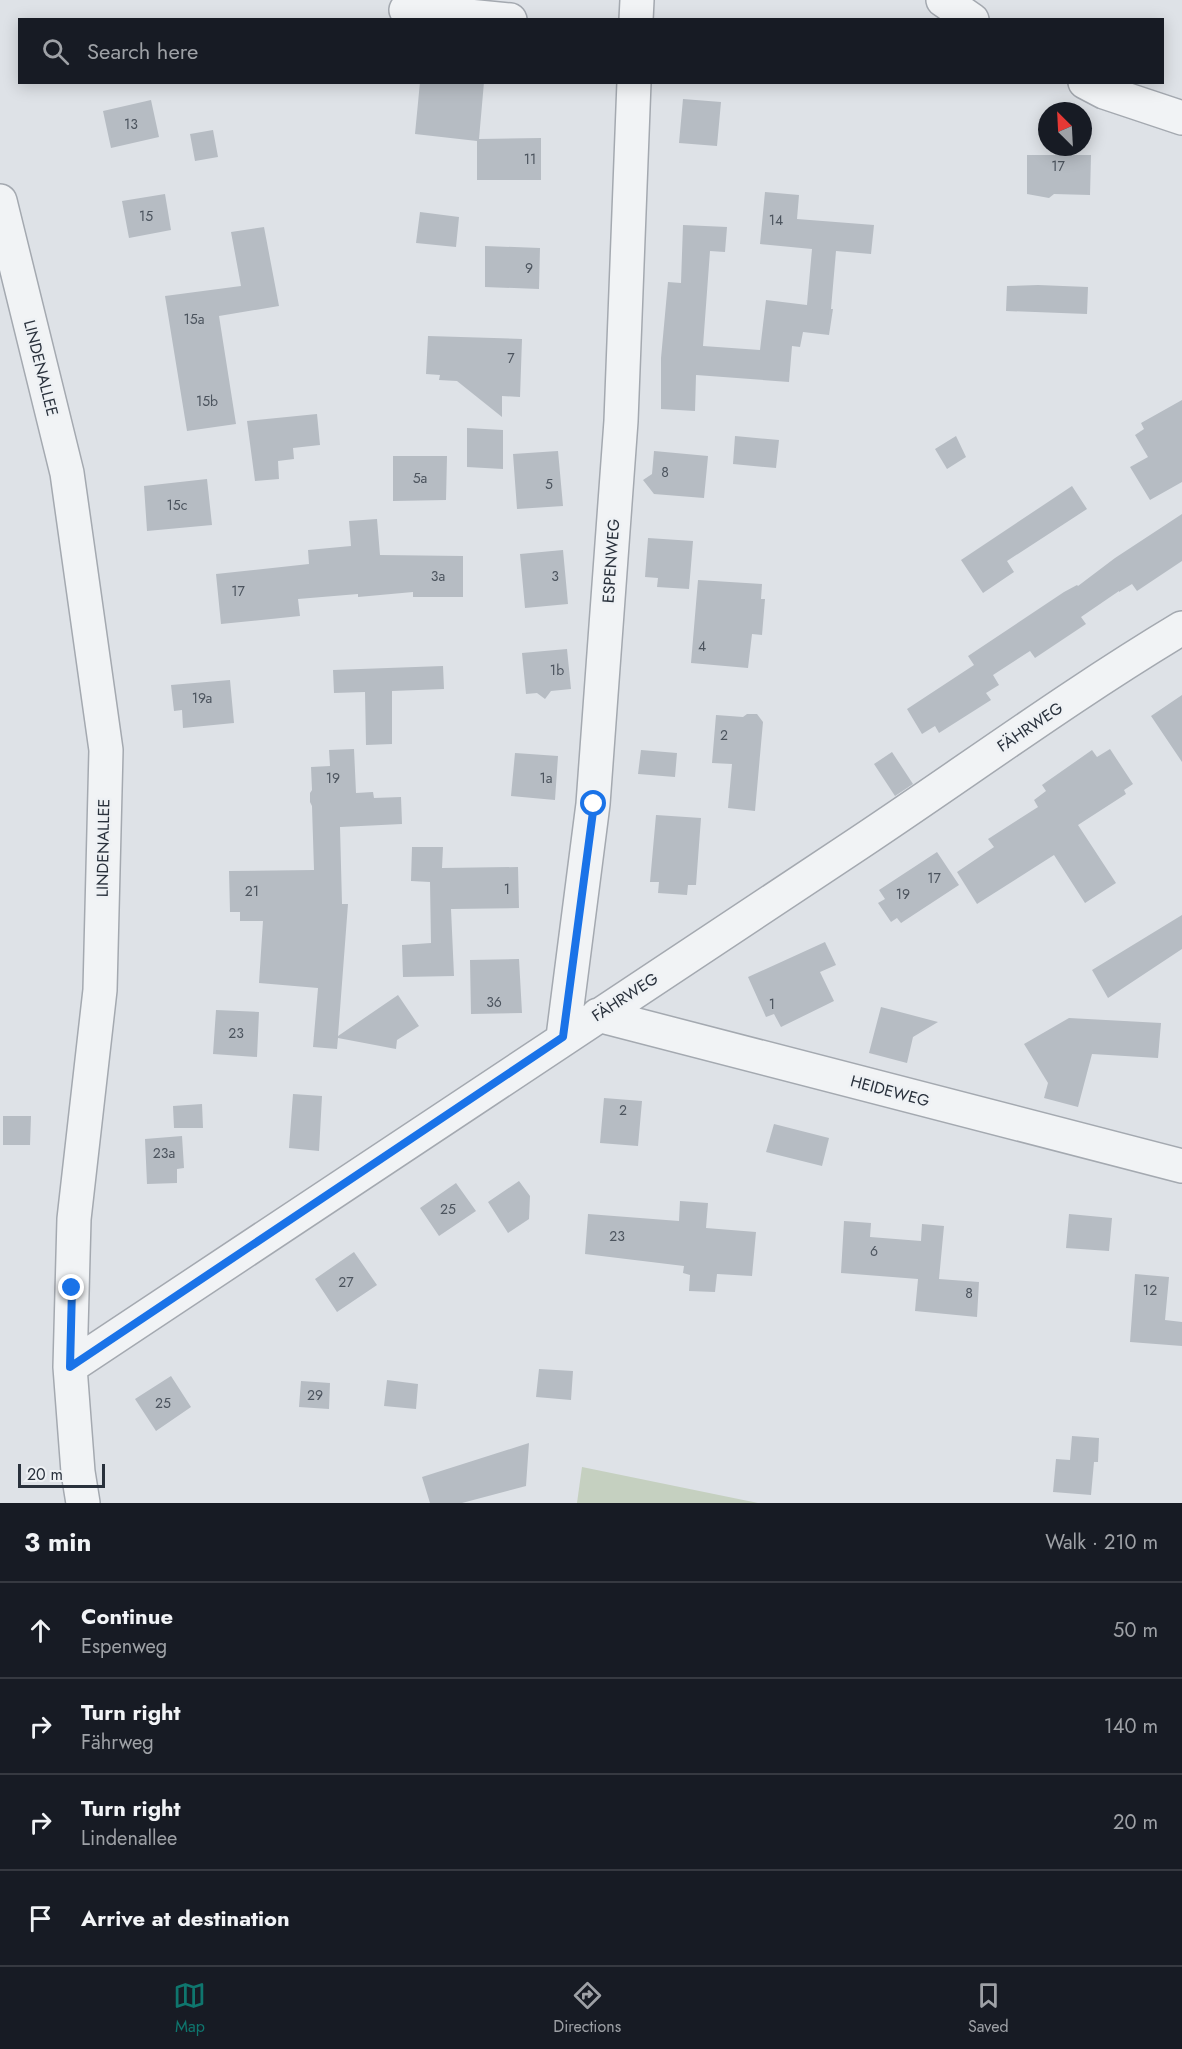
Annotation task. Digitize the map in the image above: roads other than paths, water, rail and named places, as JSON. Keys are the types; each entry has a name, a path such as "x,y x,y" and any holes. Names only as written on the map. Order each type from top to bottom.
{"street":[{"path":"636,18 637,0"},
{"path":"943,0 969,18"},
{"path":"406,10 489,18"},
{"name":"ESPENWEG","path":"563,1037 594,804 621,410 634,84"},
{"path":"1089,84 1104,92 1182,118"},
{"name":"LINDENALLEE","path":"0,201 67,473 106,750 100,990 74,1219 70,1367 78,1472 83,1503"},
{"name":"FÄHRWEG","path":"70,1367 563,1037 869,836 1011,738 1182,628"},
{"name":"HEIDEWEG","path":"598,1015 1182,1166"}]}
